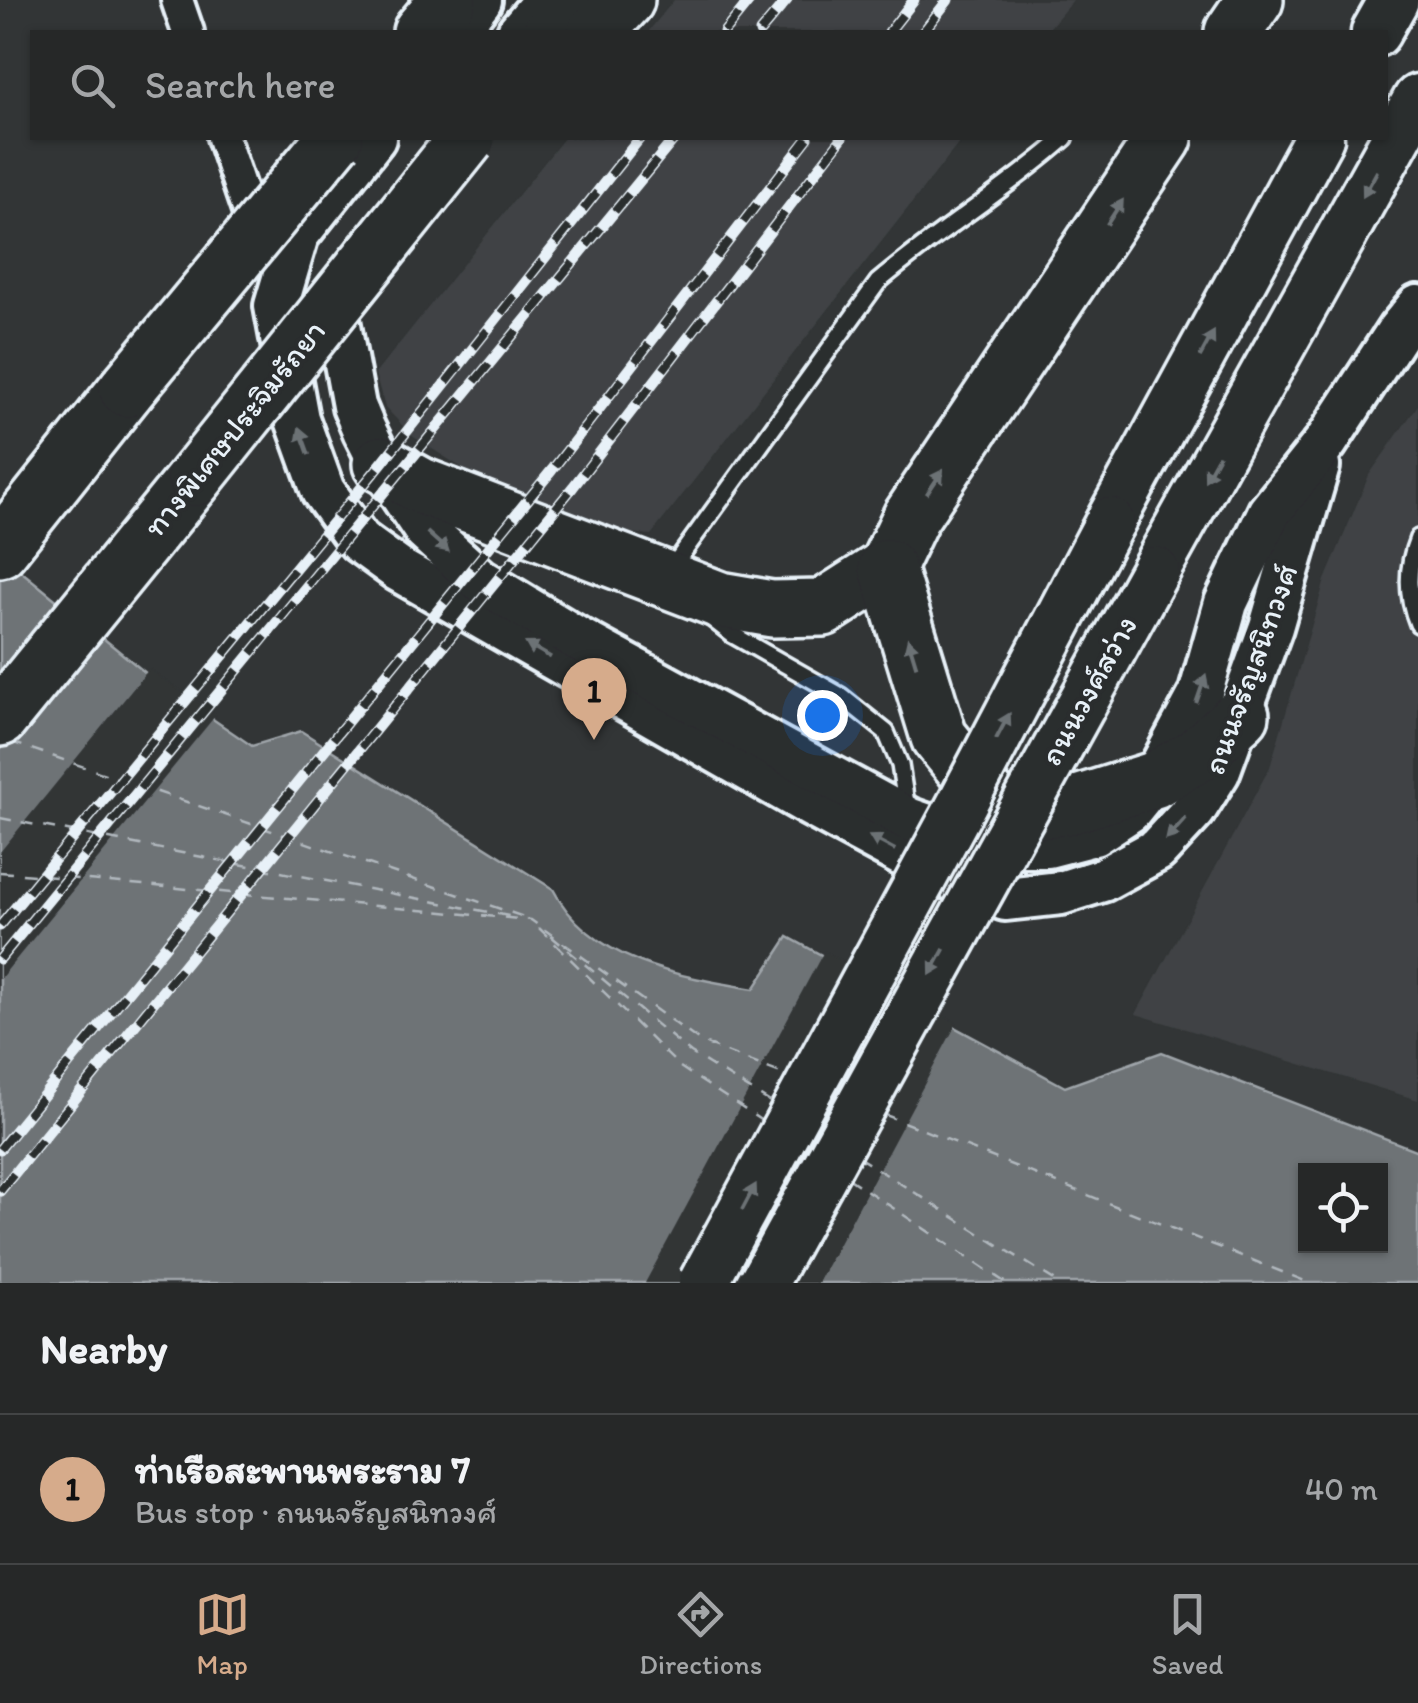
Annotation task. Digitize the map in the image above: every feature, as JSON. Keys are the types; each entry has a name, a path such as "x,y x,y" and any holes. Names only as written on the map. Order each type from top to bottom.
{"highway":[{"path":"423,30 448,0"},
{"path":"553,30 577,0"},
{"path":"598,30 626,0"},
{"path":"1234,30 1255,0"},
{"path":"0,549 332,140"},
{"name":"ทางพิเศษประจิมรัถยา","path":"0,718 465,140"},
{"path":"410,209 495,140"},
{"path":"380,464 421,486 720,600 772,609 823,608 886,567 911,517 1163,140"},
{"path":"886,567 938,737 995,806 1038,811 1071,806 1154,780 1197,755 1241,715"}],"main road":[{"path":"458,30 480,0"},
{"path":"521,30 546,0"},
{"path":"1377,30 1394,0"},
{"name":"ถนนวงศ์สว่าง","path":"763,1283 1418,99"},
{"name":"ถนนจรัญสนิทวงศ์","path":"372,140 297,236 277,298 297,419 323,491 359,540 399,570 811,805 946,876 1005,898 1061,892 1102,880 1157,850 1194,810 1218,772 1241,715 1326,442"},
{"name":"ถนนจรัญสนิทวงศ์","path":"432,140 394,190 350,260 336,309 354,406 380,464 426,531 480,580 576,638 908,819 986,846 1048,846 1094,834 1128,812 1154,780 1200,694 1226,602 1268,513 1326,442 1418,307"},
{"name":"ถนนวงศ์สว่าง","path":"703,1283 1318,140"}],"street":[{"path":"177,0 187,30"},
{"path":"224,140 277,298"}],"lane":[{"path":"908,819 900,765 886,732 840,696 733,636 663,580 878,282 1063,140"},
{"path":"1418,538 1408,574 1410,600 1418,624"}],"shaded area":[{"path":"674,0 1073,0 1048,30 650,30"},
{"path":"562,140 961,140 651,535 588,529 495,489 412,436 385,407 375,374"},
{"path":"1418,405 1418,1100 1136,1014 1270,767 1325,580 1369,475"},
{"path":"0,554 147,674 252,746 301,731 553,889 569,914 590,934 640,962 697,979 754,989 788,937 1065,1087 1162,1052 1418,1151 1418,1283 0,1283"}],"pier":[{"path":"149,669 216,715 0,979 0,852"},
{"path":"824,951 957,1023 818,1283 645,1283"}],"ferry route":[{"path":"11,742 524,917"},
{"path":"0,818 514,917"},
{"path":"0,872 531,920 701,1042 788,1076"},
{"path":"539,928 680,1067 762,1121"},
{"path":"551,936 691,1053 775,1105"},
{"path":"883,1114 1310,1283"},
{"path":"858,1157 1059,1283"},
{"path":"848,1178 1006,1283"}],"railway":[{"path":"726,30 750,0"},
{"path":"762,30 787,0"},
{"path":"891,30 914,0"},
{"path":"925,30 948,0"},
{"path":"0,926 381,464 638,140"},
{"path":"0,959 673,140"},
{"path":"0,1149 552,470 806,140"},
{"path":"0,1191 573,487 840,140"}],"place":[{"name":"ท่าเรือสะพานพระราม 7","path":"594,740"}]}
